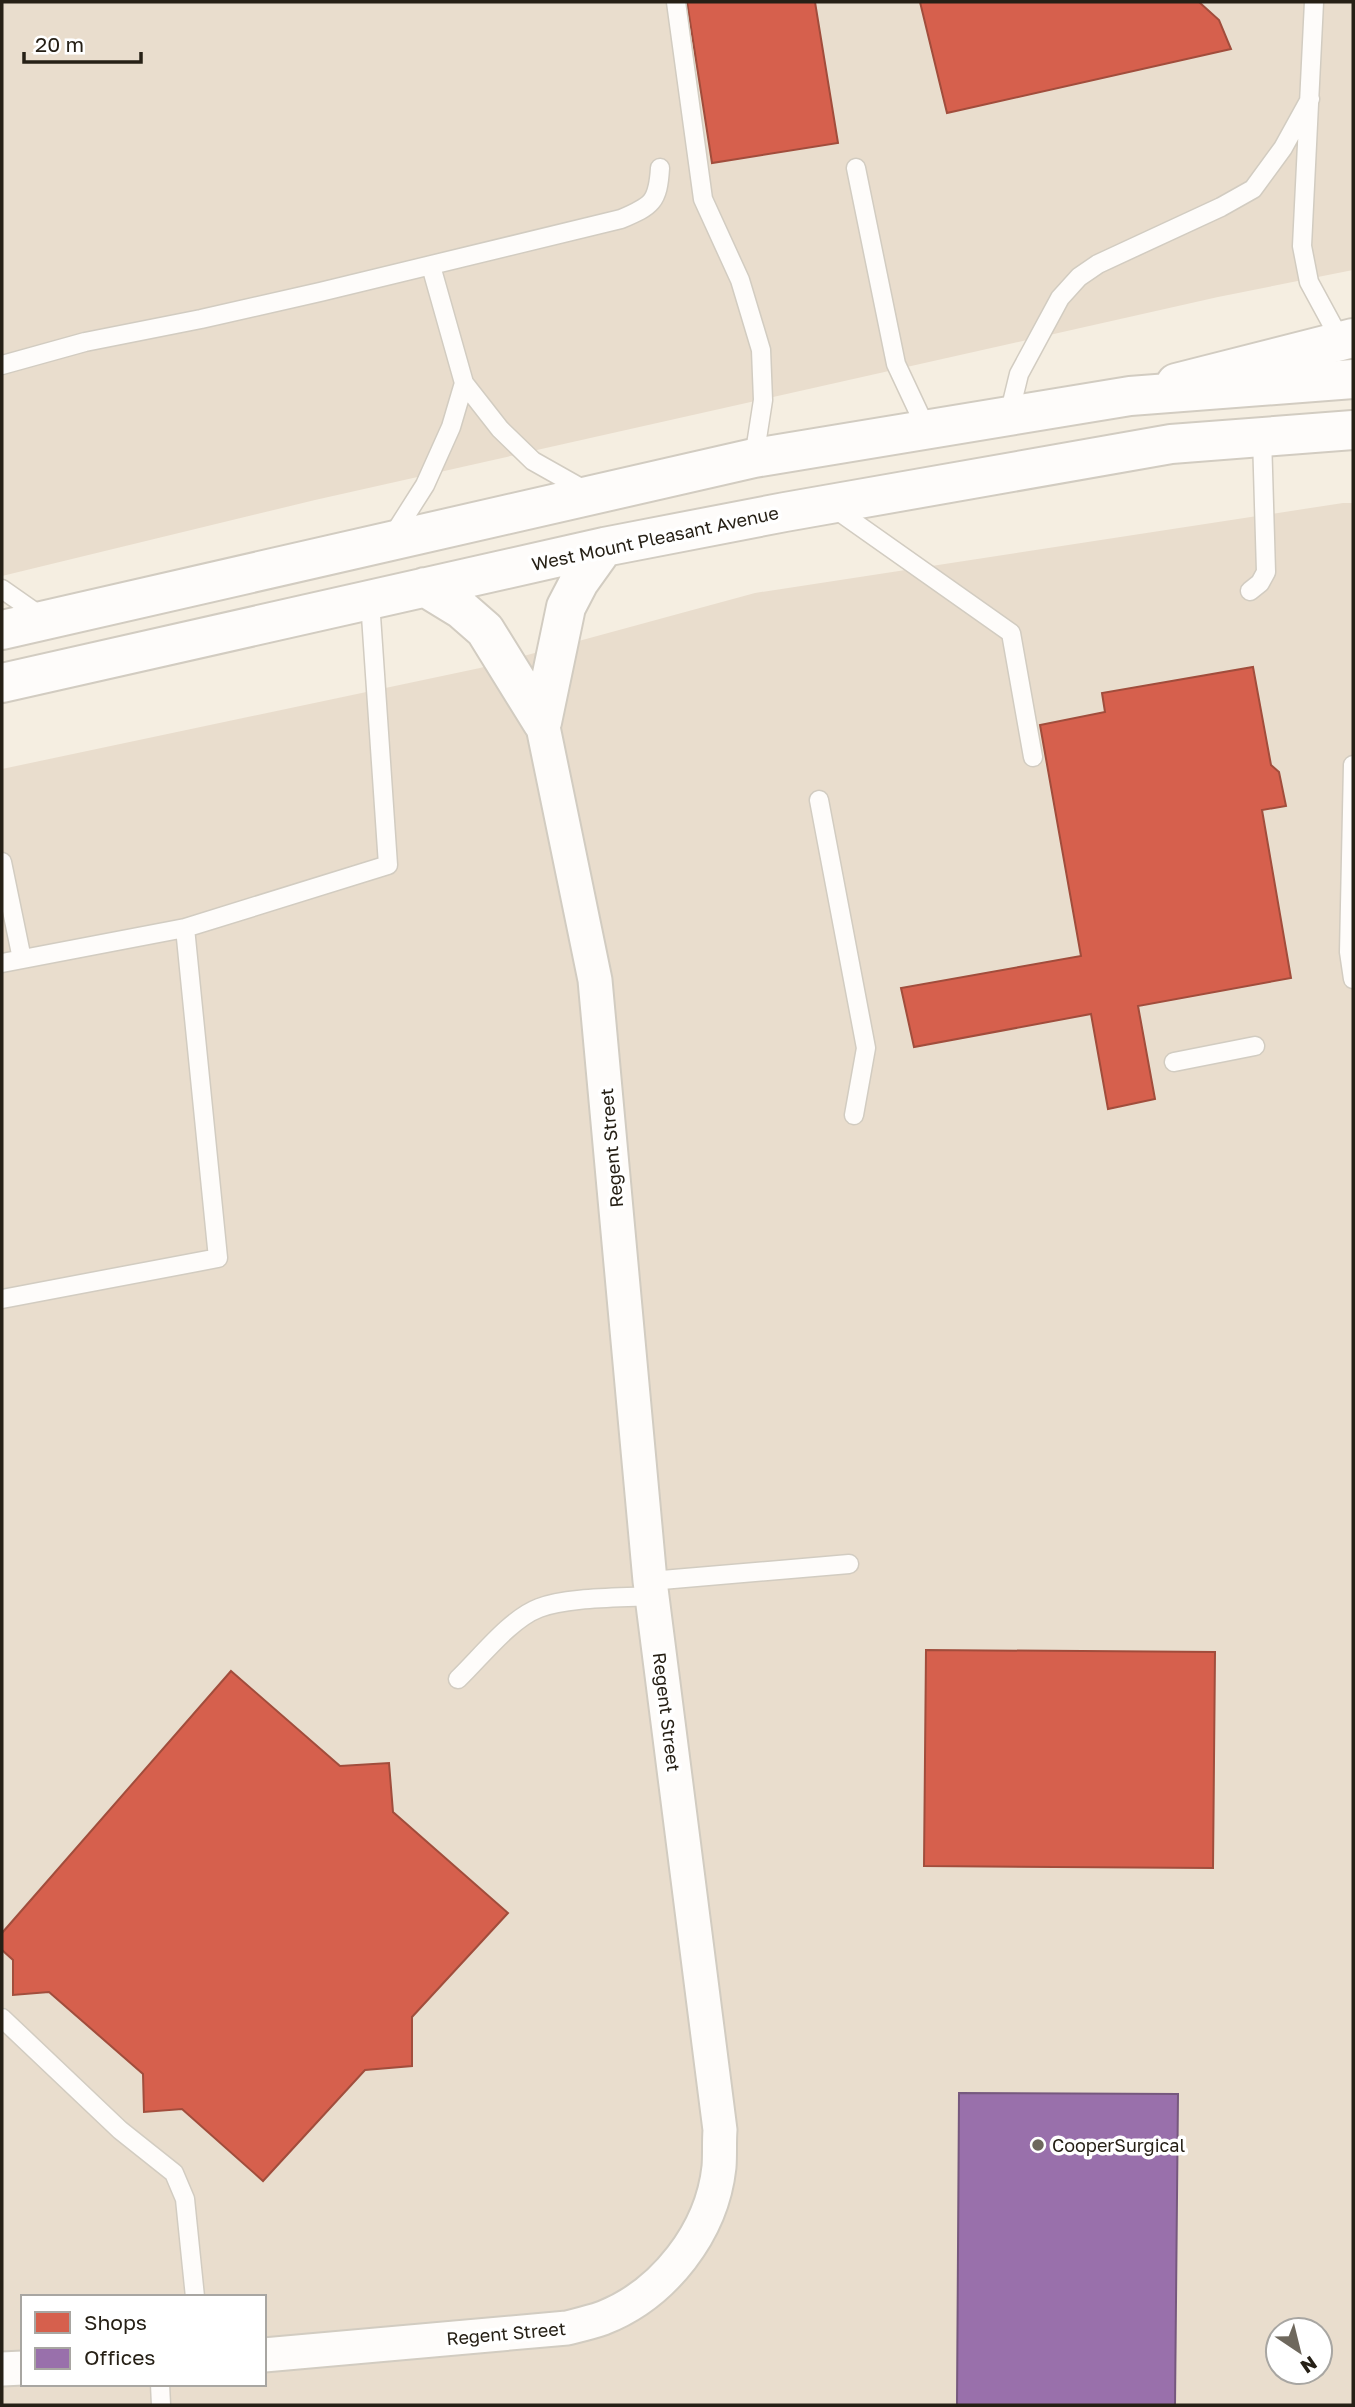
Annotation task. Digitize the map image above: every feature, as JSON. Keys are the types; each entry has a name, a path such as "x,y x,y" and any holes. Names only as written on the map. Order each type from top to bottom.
{"main road":[{"path":"1130,396 1347,339"},
{"path":"2,629 754,457 1130,396 1353,379"},
{"name":"West Mount Pleasant Avenue","path":"2,683 604,547 828,504 1171,444 1353,430"},
{"path":"542,722 566,607 579,582 604,547"},
{"path":"425,587 461,609 485,630 542,722"}],"street":[{"name":"Regent Street","path":"266,2355 567,2328 605,2317 639,2298 669,2273 693,2242 709,2207 719,2168 720,2130 651,1588 595,980 542,722"},
{"path":"2,2369 21,2368"}],"lane":[{"path":"676,2 704,199 740,280 761,350 763,400 754,457"},
{"path":"1314,2 1302,246 1309,282 1347,339"},
{"path":"1009,415 1018,374 1060,298 1079,277 1098,264 1221,207 1253,189 1283,148 1310,99"},
{"path":"2,365 85,342 201,319 621,219 644,209 659,191 660,168"},
{"path":"856,168 896,364 926,428"},
{"path":"431,265 464,383 500,429 533,461 591,494"},
{"path":"390,540 425,485 451,427 464,383"},
{"path":"1250,591 1260,583 1266,572 1262,437"},
{"path":"828,504 1011,633 1033,757"},
{"path":"2,589 45,619"},
{"path":"2,963 185,928 388,865 370,601"},
{"path":"1353,765 1349,952 1353,979"},
{"path":"819,800 866,1048 854,1115"},
{"path":"2,862 22,959"},
{"path":"2,1299 218,1258 185,928"},
{"path":"1174,1062 1255,1046"},
{"path":"458,1679 515,1623 539,1608 651,1588 849,1564"},
{"path":"2,2018 120,2130 174,2172 185,2199 195,2295"},
{"path":"160,2386 161,2405"}],"shaded area":[{"path":"2,2 1353,2 1353,270 1218,297 315,500 2,576"},
{"path":"1353,503 1353,2405 2,2405 2,769 480,668 755,593"}],"building: Shops":[{"path":"687,2 815,2 838,143 712,163"},
{"path":"920,2 1199,2 1219,20 1231,49 947,113"},
{"path":"1253,667 1271,765 1279,772 1286,806 1262,810 1291,978 1138,1006 1155,1099 1108,1109 1091,1014 914,1047 901,988 1081,956 1040,725 1105,712 1102,693"},
{"path":"926,1650 1215,1652 1213,1868 924,1866"},
{"path":"231,1671 340,1766 389,1763 393,1812 508,1913 412,2017 412,2066 365,2070 263,2181 182,2109 144,2112 143,2074 49,1992 13,1995 13,1960 2,1950 2,1933"}],"building: Offices":[{"path":"959,2093 1178,2094 1175,2405 957,2405"}],"place":[{"name":"CooperSurgical","path":"1038,2145"}]}
